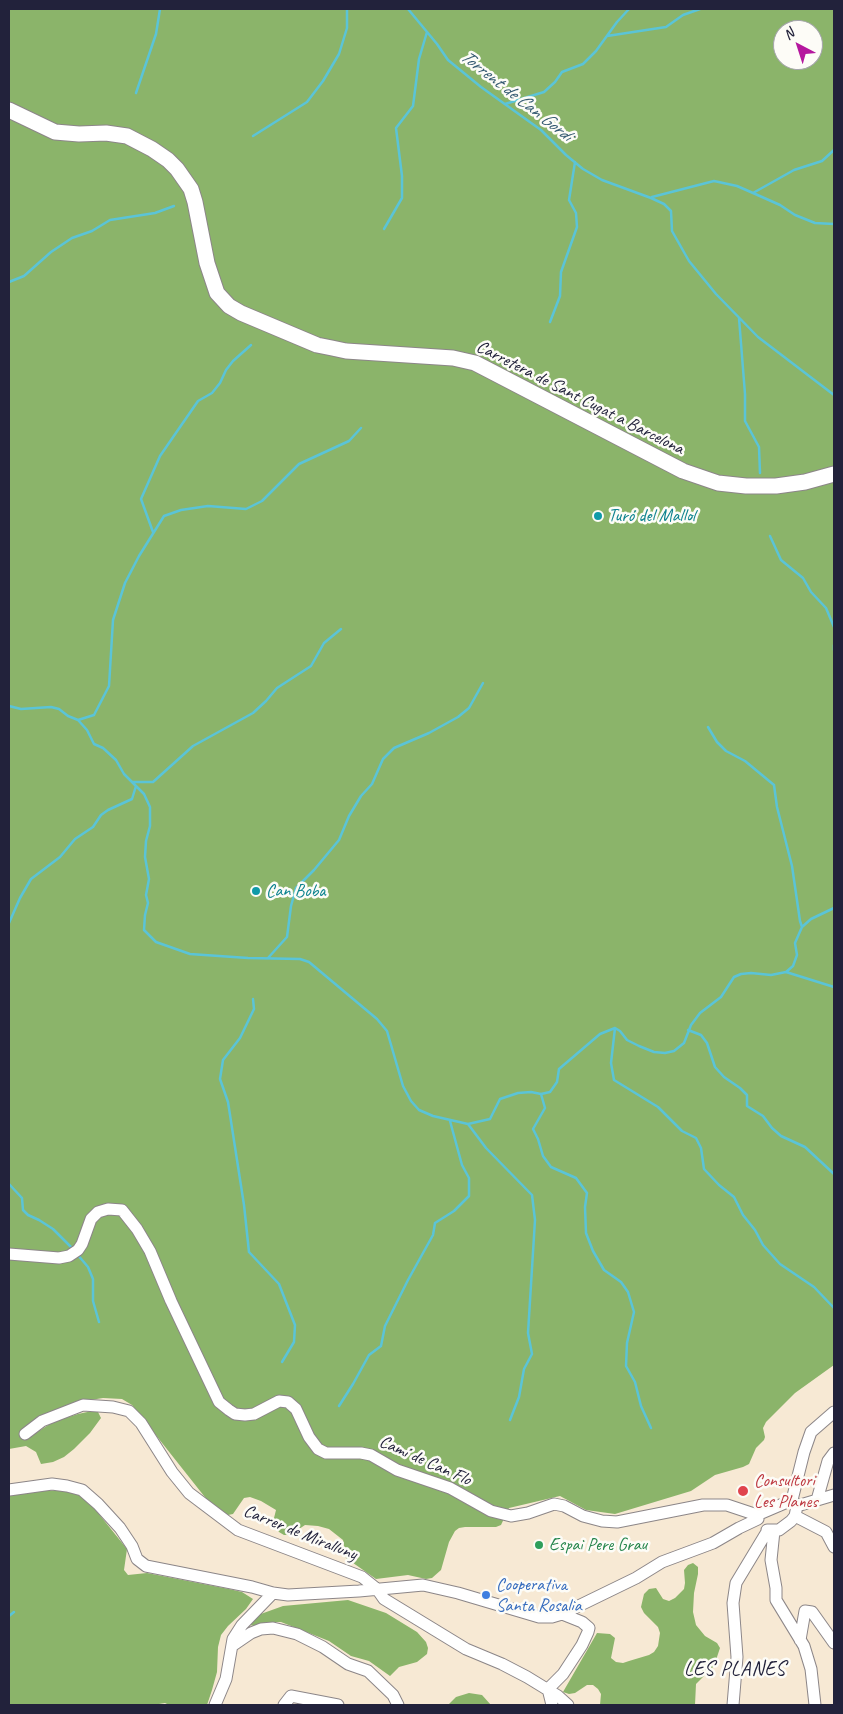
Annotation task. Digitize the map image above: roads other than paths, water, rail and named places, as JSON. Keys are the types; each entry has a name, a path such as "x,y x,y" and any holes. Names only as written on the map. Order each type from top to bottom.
{"main road":[{"name":"Carretera de Sant Cugat a Barcelona","path":"9,110 55,132 79,134 106,133 127,136 168,160 182,175 191,189 207,263 217,292 229,306 241,313 296,336 346,351 454,358 474,362 683,471 718,483 746,486 776,486 805,482 834,474"}],"street":[{"name":"Camí de Can Flo","path":"9,1254 59,1258 69,1256 78,1250 82,1244 91,1219 98,1212 108,1209 122,1210 137,1229 150,1251 171,1301 219,1402 228,1410 235,1414 254,1414 280,1402 288,1402 296,1409 309,1438 318,1450 326,1453 361,1453 371,1455 397,1470 450,1488 490,1511 511,1516 528,1513 554,1504 564,1506 583,1516 602,1521 617,1522 696,1506 721,1504 758,1517"},
{"name":"Carrer de Miralluny","path":"25,1434 42,1421 83,1405 113,1407 129,1411 141,1423 172,1472 189,1492 238,1530 362,1577 384,1599 466,1649 502,1664 548,1689 568,1705"},
{"path":"758,1517 764,1528 771,1531 784,1528 795,1508 804,1452 811,1432 834,1412"},
{"path":"817,1500 828,1461 834,1453"},
{"path":"9,1490 52,1484 82,1490 120,1528 132,1546 137,1559 146,1566 288,1595 378,1591 423,1585 458,1593 539,1618 562,1614 636,1578 662,1562 713,1543 758,1517 795,1508 834,1495"},
{"path":"795,1508 826,1532 834,1547"},
{"path":"771,1531 771,1560 776,1600 804,1646 811,1669 815,1705"},
{"path":"733,1705 737,1657 733,1603 736,1583 771,1531"},
{"path":"216,1705 226,1679 233,1639 242,1625 273,1593"},
{"path":"800,1640 805,1611 812,1612 834,1643"},
{"path":"552,1705 548,1689 563,1674 582,1645 589,1628 582,1622 562,1614"},
{"path":"232,1646 251,1633 267,1628 280,1629 297,1634 323,1647 348,1664 368,1671 393,1695 398,1705"},
{"path":"284,1705 291,1696 298,1702 338,1705"}],"waterway":[{"path":"136,93 156,34 160,9"},
{"path":"253,136 307,102 323,81 339,54 347,28 347,9"},
{"name":"Torrent de Can Gordi","path":"408,9 448,60 481,87 541,130 583,169 602,180 664,204 671,211 672,231 689,261 716,294 758,337 834,395"},
{"path":"505,104 544,92 562,72 583,64 596,51 629,9"},
{"path":"607,36 666,27 683,15 700,9"},
{"path":"384,229 402,198 402,176 396,128 413,106 419,59 427,32"},
{"path":"652,197 714,181 737,186 753,193 794,170 822,161 834,150"},
{"path":"550,322 560,296 561,272 577,227 576,213 569,200 575,162"},
{"path":"753,193 780,205 795,215 815,223 834,224"},
{"path":"9,282 24,276 51,252 72,238 92,231 110,220 155,213 174,206"},
{"path":"739,318 745,394 745,421 759,447 760,473"},
{"path":"153,532 141,499 160,456 198,401 212,393 233,361 251,345"},
{"path":"78,720 94,715 109,686 113,620 125,583 164,516 181,510 208,506 246,509 262,501 299,464 349,441 361,428"},
{"path":"770,536 781,560 803,578 811,592 826,608 834,627"},
{"path":"133,782 153,782 193,746 253,713 277,688 311,666 324,643 341,629"},
{"path":"834,645 834,650"},
{"path":"268,958 287,937 291,906 296,888 339,840 349,816 361,796 372,784 383,759 394,748 429,733 458,717 469,708 483,683"},
{"path":"9,706 21,709 51,707 59,709 68,716 78,720 87,730 94,744 103,748 116,760 124,774 144,794 150,807 150,826 146,841 145,857 149,879 146,895 148,903 144,930 156,942 190,954 300,959 309,962 377,1019 387,1031 403,1086 411,1101 419,1110 433,1116 468,1124 490,1119 500,1099 518,1093 531,1092 541,1094 550,1092 557,1082 559,1069 600,1034 615,1028"},
{"path":"708,727 717,742 726,751 745,761 774,785 777,807 792,866 802,927"},
{"path":"9,923 31,879 60,857 75,839 93,827 101,815 132,799 136,786"},
{"path":"615,1028 627,1040 654,1052 665,1053 674,1051 684,1043 691,1025 700,1013 721,997 734,977 751,973 771,975 786,972 793,966 797,955 795,943 802,927 811,919 834,908"},
{"path":"786,972 834,987"},
{"path":"253,999 254,1009 240,1038 223,1060 220,1079 228,1102 244,1205 249,1252 279,1284 295,1325 294,1342 282,1362"},
{"path":"615,1028 611,1063 614,1080 658,1107 682,1131 696,1138 701,1148 704,1169 734,1197 743,1215 755,1230 763,1245 780,1264 814,1287 834,1308"},
{"path":"688,1030 701,1035 707,1043 715,1067 724,1077 747,1095 747,1106 763,1116 781,1136 805,1147 834,1174"},
{"path":"541,1094 545,1108 533,1129 543,1156 551,1167 576,1178 587,1193 585,1207 586,1233 593,1251 604,1270 621,1282 628,1292 634,1312 627,1343 626,1366 635,1382 641,1406 651,1428"},
{"path":"339,1406 369,1355 381,1346 385,1326 433,1235 435,1223 454,1211 469,1196 469,1178 462,1165 450,1121"},
{"path":"468,1124 486,1148 532,1195 535,1220 528,1333 532,1354 524,1369 519,1397 510,1420"},
{"path":"9,1184 22,1198 23,1210 28,1215 53,1229 74,1250"},
{"path":"77,1254 88,1267 93,1279 93,1301 99,1322"},
{"path":"9,1616 14,1612"}],"place":[{"name":"Turó del Mallol","path":"598,516"},
{"name":"Can Boba","path":"256,891"},
{"name":"Consultori Les Planes","path":"743,1491"},
{"name":"Espai Pere Grau","path":"539,1545"},
{"name":"Cooperativa Santa Rosalia","path":"486,1595"}],"district":[{"name":"LES PLANES","path":"735,1670"}]}
